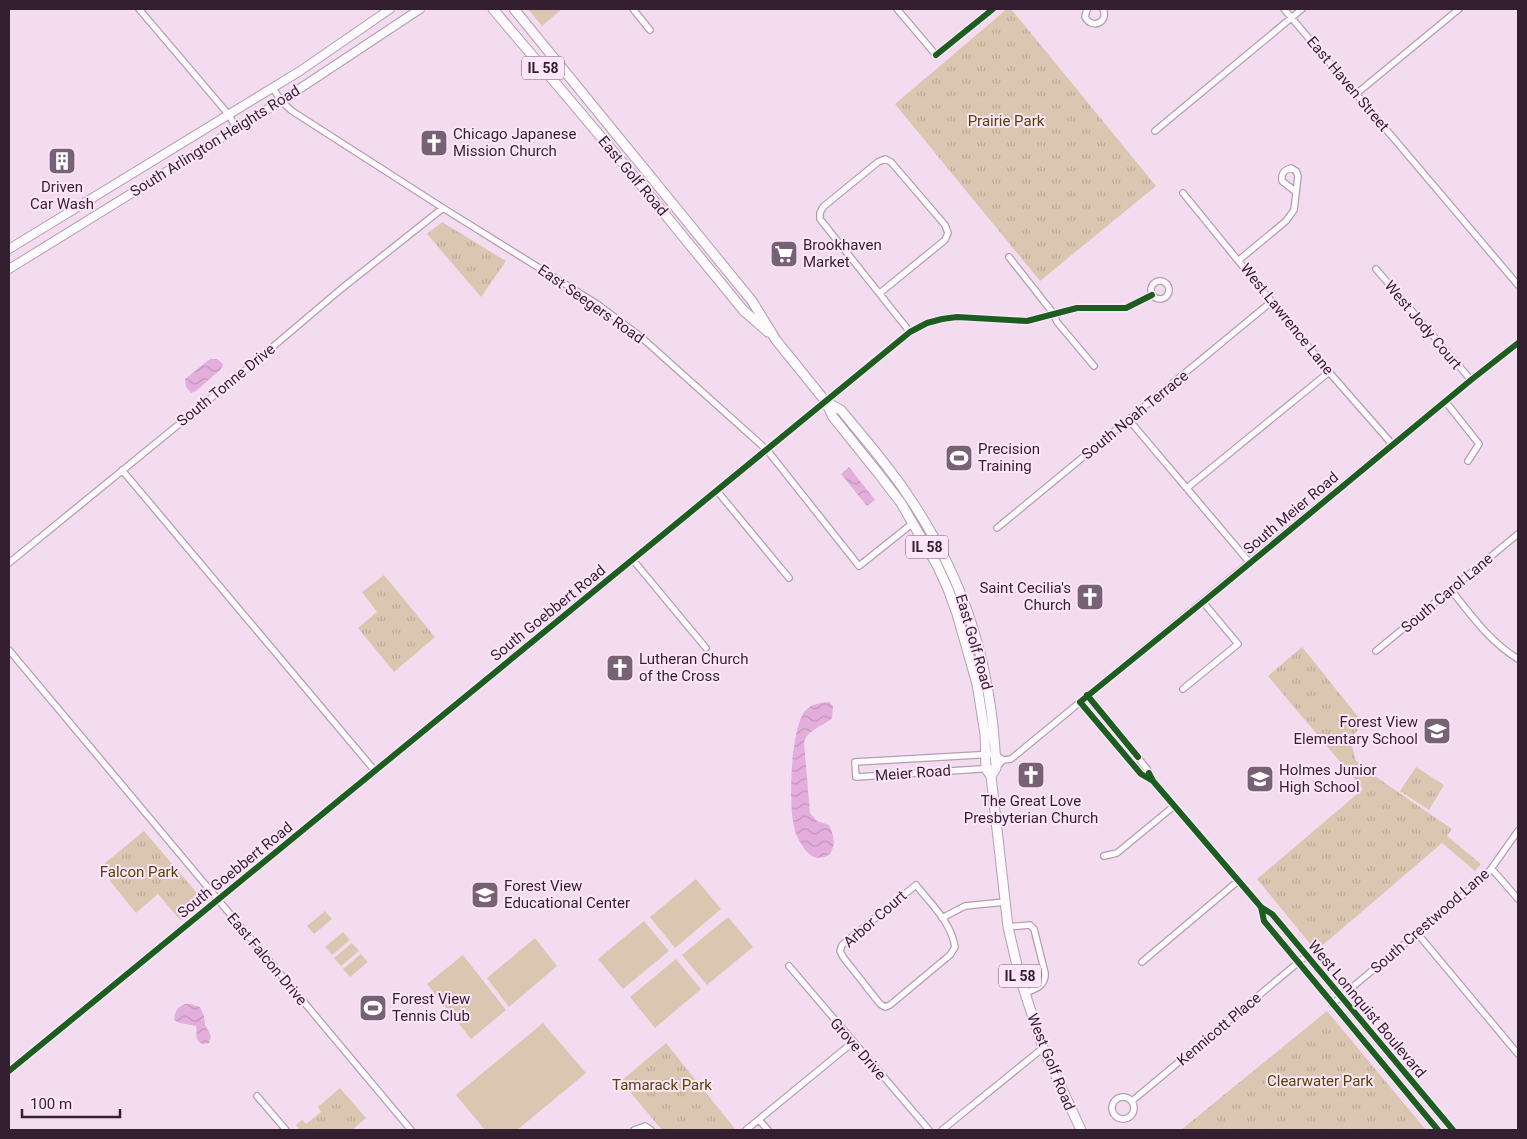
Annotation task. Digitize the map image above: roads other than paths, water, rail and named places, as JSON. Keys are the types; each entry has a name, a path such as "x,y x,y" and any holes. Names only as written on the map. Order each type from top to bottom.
{"main road":[{"name":"South Arlington Heights Road","path":"9,249 273,88 390,9"},
{"name":"South Arlington Heights Road","path":"9,269 281,100 420,9"},
{"name":"East Golf Road","path":"493,9 628,169 743,310 776,340"},
{"name":"East Golf Road","path":"514,9 752,301 776,340 826,402 833,417 878,473 913,523 948,588 964,636 977,684 985,734 986,754 991,771 994,807"},
{"name":"East Golf Road","path":"826,402 841,410 882,460 919,512 945,558 967,610 978,645 991,704 995,754 991,771"},
{"name":"West Golf Road","path":"994,807 1008,927 1024,993 1043,1048 1081,1130"}],"street":[{"path":"139,9 229,115 236,128"},
{"path":"633,9 650,30"},
{"path":"897,9 936,54 992,9"},
{"path":"1086,9 1085,17 1087,20 1097,24 1104,19 1103,9"},
{"name":"East Haven Street","path":"1284,9 1518,285"},
{"path":"1155,130 1302,9"},
{"path":"1356,94 1459,9"},
{"name":"East Seegers Road","path":"273,88 292,111 597,304 641,336 767,450 859,566 913,523"},
{"path":"880,293 945,240 948,233 945,225 891,162 885,159 878,162 823,207 820,219 910,332"},
{"path":"1239,260 1290,216 1294,210 1296,192"},
{"name":"West Lawrence Lane","path":"1183,193 1329,372 1392,444"},
{"name":"South Tonne Drive","path":"9,563 249,368 328,300 443,208"},
{"path":"1009,257 1053,313 1057,322 1094,366"},
{"name":"West Jody Court","path":"1376,269 1471,380"},
{"name":"South Goebbert Road","path":"9,1071 910,332 927,323 942,319 964,317 1027,321 1077,308 1126,308 1152,295"},
{"name":"South Noah Terrace","path":"997,528 1272,302"},
{"name":"South Meier Road","path":"991,771 1003,760 1011,759 1392,444 1471,380 1517,347"},
{"path":"1187,488 1329,372"},
{"path":"1446,401 1479,444 1468,461"},
{"path":"1129,420 1250,563"},
{"path":"122,470 375,771"},
{"path":"717,491 789,578"},
{"name":"South Carol Lane","path":"1376,651 1518,534"},
{"path":"633,560 706,648"},
{"path":"1451,590 1489,636 1518,659"},
{"path":"1183,689 1238,644 1203,602"},
{"name":"East Falcon Drive","path":"9,650 411,1130"},
{"name":"West Lonnquist Boulevard","path":"1087,695 1147,769 1152,781"},
{"name":"West Lonnquist Boulevard","path":"1080,702 1141,774 1152,781 1261,907 1272,914 1453,1130"},
{"path":"986,754 995,754 1003,760"},
{"name":"Meier Road","path":"986,754 855,762 856,777 991,771"},
{"path":"1104,856 1116,853 1174,806"},
{"name":"South Crestwood Lane","path":"1332,1004 1486,876 1518,831"},
{"path":"1492,869 1518,899"},
{"path":"1142,962 1238,881"},
{"name":"Arbor Court","path":"916,885 942,918 953,935 955,948 950,955 890,1005 885,1007 880,1004 840,951 842,945 916,885"},
{"path":"942,918 965,906 1004,902"},
{"name":"West Lonnquist Boulevard","path":"1261,907 1264,921 1438,1130"},
{"name":"West Golf Road","path":"1008,927 1030,925 1034,929 1045,973 1046,979 1044,983 1024,993"},
{"path":"1417,933 1518,1054"},
{"name":"Kennicott Place","path":"1132,1101 1306,956"},
{"name":"Grove Drive","path":"788,966 929,1130"},
{"path":"746,1130 852,1042"},
{"path":"942,1130 1043,1048"},
{"path":"257,1096 284,1130"},
{"path":"759,1120 768,1130"},
{"path":"634,1130 645,1126 651,1130"}],"water":[{"path":"210,359 217,359 223,364 221,369 196,391 191,393 186,387 185,379"},
{"path":"849,467 875,500 867,506 841,474"},
{"path":"829,702 833,706 832,718 809,734 804,742 810,813 817,821 829,825 834,840 830,854 817,858 811,856 806,851 795,831 791,788 793,751 800,721 805,711 813,705"},
{"path":"185,1004 200,1007 205,1025 211,1036 209,1043 203,1044 198,1041 196,1026 174,1020 177,1010"}],"place":[{"name":"Chicago Japanese Mission Church","path":"434,143"},
{"name":"Driven Car Wash","path":"62,161"},
{"name":"Brookhaven Market","path":"784,254"},
{"name":"Precision Training","path":"959,458"},
{"name":"Saint Cecilia's Church","path":"1090,597"},
{"name":"Lutheran Church of the Cross","path":"620,668"},
{"name":"Forest View Elementary School","path":"1437,731"},
{"name":"The Great Love Presbyterian Church","path":"1031,775"},
{"name":"Holmes Junior High School","path":"1260,779"},
{"name":"Forest View Educational Center","path":"485,895"},
{"name":"Forest View Tennis Club","path":"373,1008"}],"park label":[{"name":"Prairie Park","path":"1006,121"},
{"name":"Falcon Park","path":"139,872"},
{"name":"Clearwater Park","path":"1320,1081"},
{"name":"Tamarack Park","path":"662,1085"}]}
